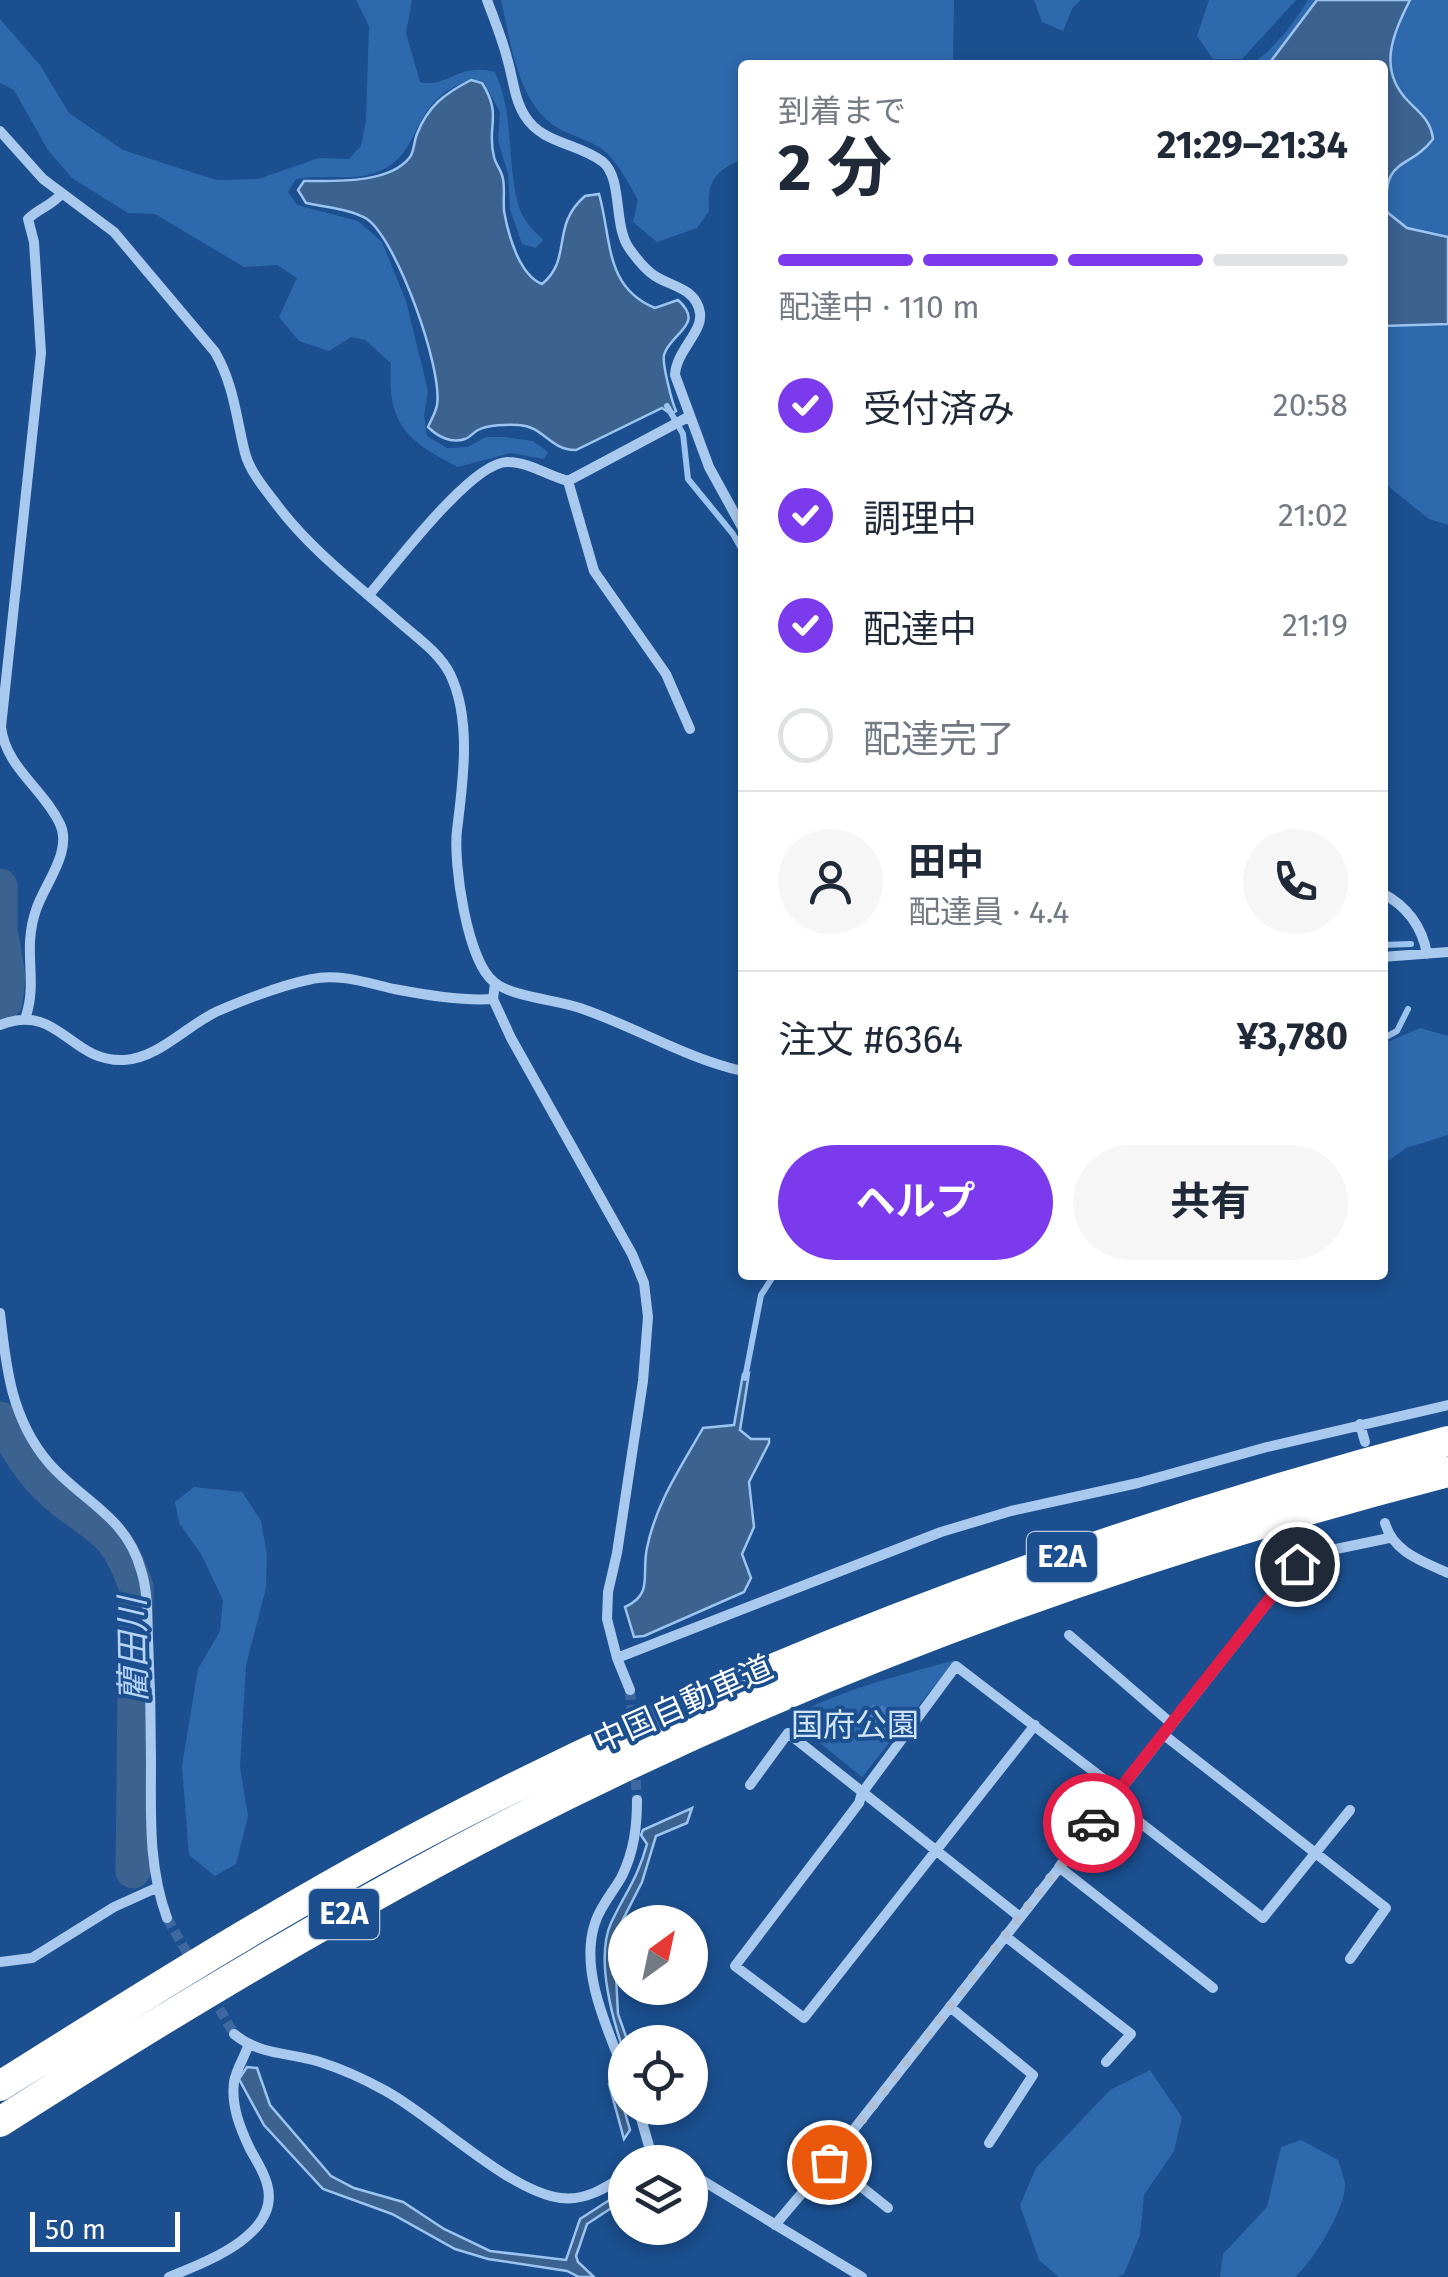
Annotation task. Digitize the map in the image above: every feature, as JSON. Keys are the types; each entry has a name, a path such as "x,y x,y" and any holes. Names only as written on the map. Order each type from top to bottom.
{"highway":[{"name":"中国自動車道","path":"0,2086 215,1953 386,1854 560,1765 688,1707 969,1591 1112,1539 1448,1441"},
{"name":"中国自動車道","path":"0,2122 115,2048 356,1907 569,1794 686,1740 996,1611 1232,1532 1448,1472"}],"street":[{"path":"487,0 526,120 543,134 602,162 611,172 622,238 654,275 694,298 700,313 699,325 676,362 675,375 709,466 738,519"},
{"path":"0,132 44,179 114,232 215,352 236,401 246,455 253,471 304,536 429,648 452,678 465,760 456,868 464,915 483,970 495,983 578,1007 693,1058 738,1069"},
{"path":"26,1016 32,998 27,942 36,909 64,843 62,827 50,806 4,747 0,727 41,353 34,242 28,219 62,193"},
{"path":"369,595 466,484 492,465 508,462 528,466 568,481 690,416"},
{"path":"568,481 594,571 666,674 690,729"},
{"path":"1388,897 1411,914 1424,938 1427,954"},
{"path":"1388,957 1448,952"},
{"path":"0,1024 26,1016 43,1021 106,1060 129,1060 150,1054 220,1010 309,979 327,976 408,992 493,999"},
{"path":"495,983 493,999 632,1254 644,1283 648,1318 643,1381 618,1553 608,1592 607,1620 630,1690"},
{"path":"0,1312 6,1375 26,1431 49,1464 101,1507 121,1530 142,1571 151,1698 150,1852 166,1918"},
{"path":"617,1658 941,1532 1448,1405"},
{"path":"1360,1424 1365,1442"},
{"path":"1385,1523 1389,1538 1410,1556 1448,1574"},
{"path":"775,2225 829,2162 1297,1564 1317,1553 1389,1538"},
{"path":"1069,1636 1172,1724"},
{"path":"1035,1724 804,2018 735,1966 860,1803 862,1792 956,1666 1035,1724 1263,1918 1350,1810"},
{"path":"750,1785 788,1733 1020,1918"},
{"path":"1164,1735 1386,1908 1350,1959"},
{"path":"608,2027 599,2002 592,1946 594,1925 623,1874 634,1842 637,1800"},
{"path":"1059,1867 1213,1988"},
{"path":"0,1962 32,1958 114,1907 156,1888"},
{"path":"1005,1936 1131,2034 1106,2062"},
{"path":"950,2008 1033,2075 989,2143"},
{"path":"234,2034 248,2046 268,2054 321,2062 383,2089 506,2174 539,2192 562,2198 585,2196 608,2184"},
{"path":"169,2277 232,2249 254,2231 265,2212 269,2187 240,2126 234,2100 234,2079 248,2046"},
{"path":"829,2162 888,2208"},
{"path":"708,2185 862,2277"}],"green space":[{"path":"356,0 412,0 406,33 420,82 437,82 471,70 495,72 505,105 519,207 543,240 536,248 522,244 510,209 508,173 498,141 500,112 483,81 465,82 440,96 403,153 380,171 361,176 296,179 288,192 297,205 358,221 382,242 406,301 428,391 424,416 427,436 447,448 468,447 486,437 533,441 548,452 544,459 510,453 458,467 424,448 396,415 391,363 365,340 351,337 329,351 299,341 279,317 297,278 277,265 244,267 155,214 128,213 72,178 48,150 14,90 0,83 0,19 40,65 69,113 123,150 216,180 258,179 319,158 349,159 361,146 366,120 369,26"},
{"path":"501,0 954,0 953,60 738,60 738,161 725,168 711,184 709,211 697,228 657,242 633,222 638,200 613,160 596,145 548,121 528,96 516,65"},
{"path":"1034,0 1081,0 1073,7 1063,31 1042,22"},
{"path":"1209,0 1296,0 1242,59 1213,59 1197,36"},
{"path":"1308,0 1448,0 1448,525 1429,519 1388,486 1388,60 1257,60"},
{"path":"1420,1028 1448,1036 1448,1135 1406,1148 1388,1161 1388,1042"},
{"path":"194,1487 242,1492 261,1521 267,1555 266,1588 246,1665 240,1767 248,1816 236,1864 215,1876 189,1855 182,1766 198,1669 220,1631 223,1600 201,1554 179,1523 175,1502"},
{"name":"国府公園","path":"955,1660 862,1777 789,1718 850,1691"},
{"path":"1150,2070 1182,2117 1174,2151 1144,2195 1140,2235 1124,2274 1059,2277 1039,2260 1020,2205 1036,2168 1110,2090"},
{"path":"1301,2140 1338,2160 1344,2178 1344,2194 1327,2234 1295,2277 1220,2277 1223,2254 1267,2207 1281,2147"}],"shaded area":[{"path":"1317,0 1410,0 1394,38 1391,64 1398,89 1427,122 1433,139 1393,172 1388,188 1388,60 1272,60"},
{"path":"471,80 482,83 492,104 492,146 503,179 504,211 516,253 527,272 542,284 557,264 564,230 574,207 585,196 599,194 613,260 627,288 655,308 678,300 686,309 687,323 664,355 676,411 671,414 662,408 576,450 560,447 527,426 487,427 455,440 428,427 437,405 433,364 416,306 391,252 367,219 306,203 298,190 304,181 361,179 401,166 411,155 421,124 432,108"},
{"path":"1388,213 1407,228 1448,237 1448,324 1388,326"},
{"path":"749,1373 740,1430 751,1439 769,1439 749,1482 754,1527 742,1554 751,1578 744,1592 634,1637 625,1607 643,1590 647,1548 663,1501 703,1428 734,1425 743,1374"},
{"path":"692,1808 687,1823 656,1836 630,1905 620,1905 647,1844 641,1835 643,1830"},
{"path":"608,1934 608,1990 605,1972"},
{"path":"611,2005 618,2005 622,2025 616,2025"},
{"path":"247,2067 257,2068 270,2105 331,2176 354,2188 403,2202 444,2229 490,2251 566,2260 580,2219 608,2201 608,2210 587,2224 576,2256 594,2277 488,2259 455,2249 392,2214 323,2189 264,2125 239,2079"},
{"path":"620,2125 629,2125 630,2130 624,2139"}],"building":[{"path":"873,1704 878,1709 882,1705 902,1721 888,1738 862,1717"}],"waterway":[{"path":"667,406 683,434 688,479 738,543"},
{"name":"藺田川","path":"0,886 0,929 8,977 5,1002 0,1006"},
{"path":"1388,945 1411,944"},
{"path":"1388,1036 1397,1031 1408,1009"},
{"path":"745,1378 761,1295 771,1280"},
{"name":"藺田川","path":"0,1419 42,1482 111,1538 136,1587 133,1871"}],"tunnel":[{"path":"630,1690 633,1728"},
{"path":"635,1765 637,1800"},
{"path":"167,1918 234,2034"}],"way so far":[{"path":"829,2162 1093,1823"}],"route":[{"path":"1093,1823 1297,1564"}]}
